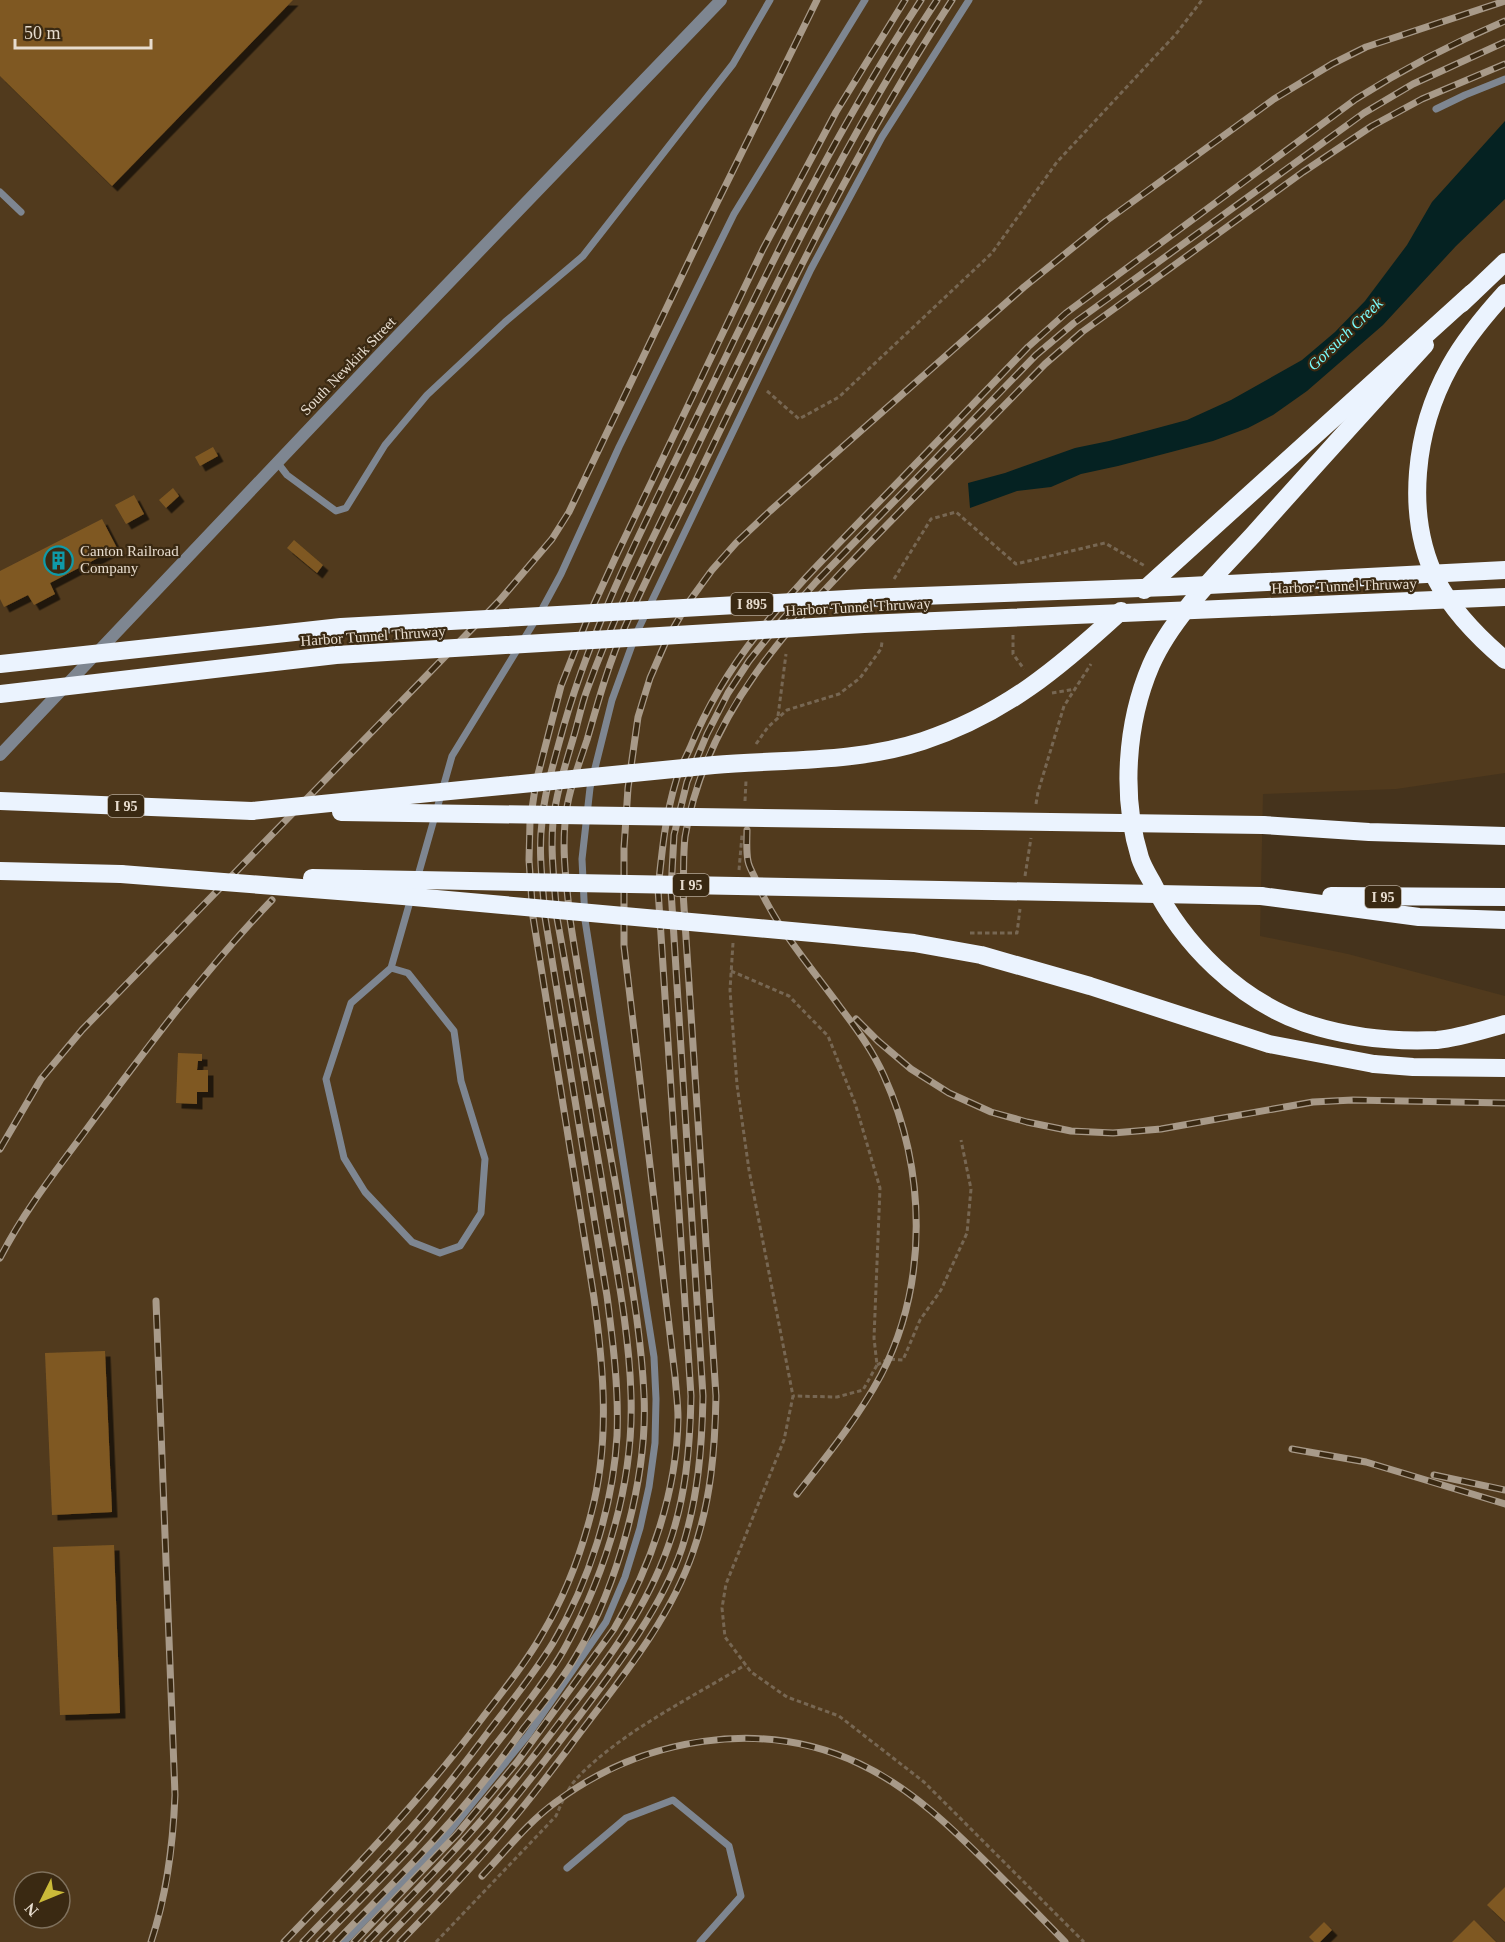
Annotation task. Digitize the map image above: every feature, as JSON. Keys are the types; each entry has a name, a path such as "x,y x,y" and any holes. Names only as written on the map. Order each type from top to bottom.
{"highway":[{"path":"252,811 717,765 836,758 878,752 924,741 966,724 1007,704 1072,656 1505,262"},
{"path":"1472,293 1245,543 1167,633 1151,664 1133,721 1129,783 1134,831 1140,860 1162,904 1185,936 1239,988 1274,1010 1305,1023 1333,1031 1376,1038 1439,1040 1505,1024"},
{"path":"1505,293 1472,333 1450,365 1435,397 1424,434 1418,471 1417,511 1424,548 1437,581 1476,636 1505,660"},
{"name":"Harbor Tunnel Thruway","path":"0,664 352,627 865,598 1181,586 1505,570"},
{"name":"Harbor Tunnel Thruway","path":"0,694 336,655 876,623 1505,597"},
{"name":"I 95","path":"0,801 252,811 1263,825 1369,832 1505,836"},
{"name":"I 95","path":"0,871 1261,896 1505,897"},
{"path":"121,874 835,934 914,943 981,955 1090,986 1269,1044 1374,1064 1413,1067 1505,1068"},
{"name":"I 95","path":"1261,896 1419,917 1505,920"}],"street":[{"name":"South Newkirk Street","path":"0,755 277,462 721,0"}],"lane":[{"path":"277,462 287,475 336,511 346,508 385,445 428,395 505,322 583,256 733,64 770,0"},
{"path":"391,968 408,973 454,1031 461,1081 484,1159 481,1213 460,1246 440,1253 412,1242 365,1192 344,1158 326,1079 351,1003 391,968 452,756 541,611 561,574 624,437 734,214 865,0"},
{"path":"344,1942 440,1843 528,1735 606,1622 625,1577 650,1487 655,1443 656,1399 654,1357 585,920 582,859 590,788 612,700 636,634 756,383 811,269 882,137 969,0"},
{"path":"1436,110 1505,79"},
{"path":"0,192 21,212"},
{"path":"567,1868 626,1818 673,1800 729,1846 741,1896 700,1942"}],"path":[{"path":"756,383 799,419 839,398 992,253 1057,162 1176,34 1202,0"},
{"path":"893,586 895,576 931,519 956,512 1016,564 1105,543 1151,570"},
{"path":"1013,632 1013,654 1025,670"},
{"path":"755,745 768,727 787,710 839,694 860,678 881,649 883,638"},
{"path":"778,718 786,654"},
{"path":"1036,804 1064,706 1097,657"},
{"path":"1045,694 1075,689"},
{"path":"745,801 747,778"},
{"path":"739,873 743,825"},
{"path":"1024,886 1033,828"},
{"path":"961,933 1017,933 1022,898"},
{"path":"734,932 730,990 737,1085 748,1170 793,1395 784,1440 726,1584 722,1608 725,1637 751,1672 787,1697 839,1716 924,1782 1084,1942"},
{"path":"731,971 789,996 828,1036 855,1103 880,1188 874,1338 877,1365"},
{"path":"793,1395 837,1397 863,1390 877,1365 888,1359 903,1360 920,1320 941,1290 967,1233 971,1189 961,1140"},
{"path":"436,1942 556,1816 564,1796 578,1777 622,1740 745,1665"}],"shaded area":[{"path":"0,0 1505,0 1505,773 1396,789 1263,794 1260,936 1348,954 1505,996 1505,1942 0,1942"}],"water":[{"name":"Gorsuch Creek","path":"1505,121 1505,199 1456,246 1383,325 1307,391 1273,415 1248,428 1213,441 1081,474 1051,487 1017,491 970,508 968,483 1005,473 1075,448 1187,420 1231,400 1302,360 1335,332 1365,301 1407,245 1432,202"}],"building":[{"path":"0,0 293,0 112,186 0,76"},
{"path":"213,447 218,456 200,466 195,457"},
{"path":"173,488 179,496 166,508 159,500"},
{"path":"134,495 144,514 126,524 115,505"},
{"name":"Canton Railroad Company","path":"102,519 117,548 50,583 55,594 34,605 28,595 4,607 0,599 0,571"},
{"path":"294,540 323,565 317,573 287,548"},
{"path":"178,1053 202,1054 202,1061 198,1061 197,1070 208,1070 208,1092 197,1092 197,1104 176,1103"},
{"path":"105,1351 112,1512 52,1515 45,1353"},
{"path":"114,1545 120,1713 60,1715 53,1547"},
{"path":"1505,1887 1505,1922 1487,1905"},
{"path":"1474,1920 1496,1942 1452,1942"},
{"path":"1324,1922 1332,1930 1320,1942 1314,1942 1309,1937"}],"railway":[{"path":"0,1149 41,1079 82,1030 500,600 552,539 569,512 817,0"},
{"path":"284,1942 410,1807 457,1751 512,1679 549,1622 564,1592 582,1546 597,1487 601,1460 602,1379 594,1298 533,917 529,860 530,822 536,782 561,686 589,615 617,554 763,249 836,112 905,0"},
{"path":"303,1942 426,1812 530,1677 566,1620 597,1543 615,1463 616,1383 607,1296 545,917 540,846 546,792 572,698 624,568 807,196 862,97 921,0"},
{"path":"319,1942 427,1830 533,1696 554,1666 581,1617 615,1525 628,1460 631,1428 630,1368 620,1288 557,918 552,846 556,801 587,690 648,547 805,228 868,112 937,0"},
{"path":"336,1942 452,1820 551,1693 570,1666 591,1628 617,1564 627,1530 641,1460 644,1395 634,1296 570,919 564,847 568,802 613,656 650,572 817,235 882,116 952,0"},
{"path":"354,1942 458,1833 517,1762 614,1629 650,1554 667,1500 673,1473 678,1408 624,946 624,848 628,788 638,717 650,678 667,639 688,603 712,570 736,543 770,511 1024,287 1106,221 1274,99 1332,64 1366,47 1505,1"},
{"path":"367,1942 485,1816 598,1672 638,1612 659,1569 674,1529 686,1472 691,1396 658,889 667,821 677,777 706,713 724,681 766,622 815,568 1028,347 1066,313 1356,99 1429,57 1505,21"},
{"path":"383,1942 492,1826 609,1677 651,1614 682,1548 692,1510 698,1473 703,1396 671,890 674,835 687,782 707,734 728,693 749,661 816,582 1036,355 1074,323 1364,113 1413,84 1505,42"},
{"path":"400,1942 465,1874 513,1819 619,1682 648,1641 673,1597 684,1575 699,1533 711,1475 716,1396 683,892 684,851 696,790 713,746 735,705 761,666 821,595 1045,364 1082,332 1303,172 1372,126 1422,99 1505,64"},
{"path":"747,830 749,863 772,912 793,945 858,1031 884,1076 898,1112 908,1149 914,1187 916,1226 914,1264 908,1303 897,1340 881,1375 862,1406 797,1494"},
{"path":"0,1258 21,1221 46,1185 139,1059 203,978 272,900"},
{"path":"856,1019 911,1069 949,1093 991,1112 1071,1131 1113,1133 1161,1129 1313,1102 1353,1100 1505,1103"},
{"path":"151,1942 168,1870 175,1795 156,1301"},
{"path":"1292,1449 1366,1462 1505,1504"},
{"path":"1434,1475 1505,1490"},
{"path":"482,1876 526,1828 556,1802 590,1780 626,1762 664,1749 703,1741 743,1738 783,1741 822,1750 860,1764 914,1797 962,1839 1065,1942"}],"place":[{"name":"Canton Railroad Company","path":"59,560"}]}
